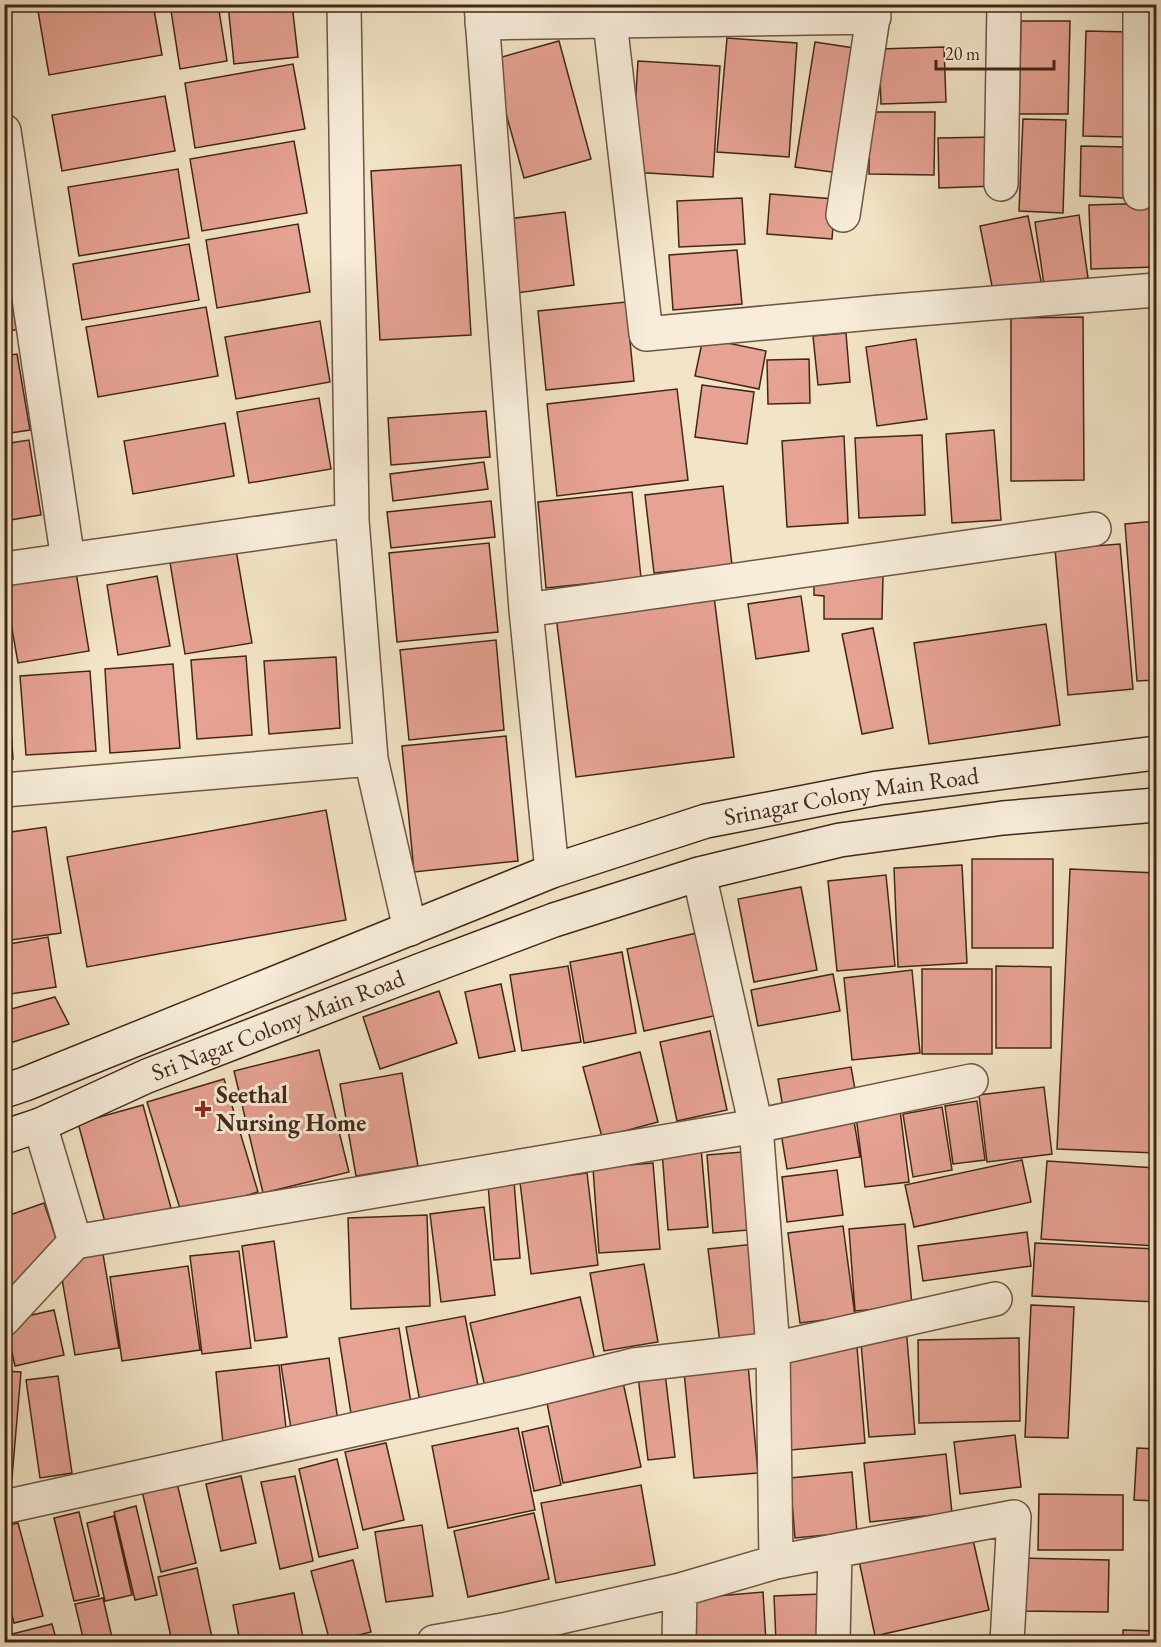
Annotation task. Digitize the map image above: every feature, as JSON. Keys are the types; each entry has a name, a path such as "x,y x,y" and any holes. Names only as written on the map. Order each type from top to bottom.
{"street":[{"path":"344,4 352,520 371,759 410,929 424,969"},
{"path":"1001,184 1004,4"},
{"path":"1140,4 1140,193"},
{"path":"552,872 526,610 482,14 610,22 874,10 843,215"},
{"path":"610,22 646,334 1156,290"},
{"path":"4,131 68,560"},
{"path":"4,569 352,520"},
{"path":"526,610 1094,529"},
{"name":"Srinagar Colony Main Road","path":"552,872 706,821 879,788 1156,753"},
{"path":"4,790 371,759"},
{"name":"Srinagar Colony Main Road","path":"554,920 699,874 840,840 1003,818 1156,806"},
{"name":"Sri Nagar Colony Main Road","path":"4,1090 25,1084 552,872"},
{"path":"699,874 756,1126 773,1349 776,1562"},
{"name":"Sri Nagar Colony Main Road","path":"4,1137 40,1125 147,1076 554,920"},
{"path":"4,1319 75,1242 756,1126 971,1081"},
{"path":"40,1125 75,1242"},
{"path":"4,1507 524,1392 634,1365 773,1349 995,1299"},
{"path":"434,1642 503,1636 680,1590 776,1562 1014,1516 1007,1642"},
{"path":"833,1642 836,1551"},
{"path":"680,1590 680,1642"}],"building":[{"path":"74,4 153,4 162,55 49,75 38,11"},
{"path":"170,4 218,4 227,61 180,69"},
{"path":"228,4 292,4 298,57 234,64"},
{"path":"1021,21 1070,21 1068,114 1019,114"},
{"path":"1086,31 1129,32 1125,137 1083,136"},
{"path":"727,38 797,43 789,157 717,152"},
{"path":"559,41 591,159 524,178 491,60"},
{"path":"815,42 867,50 847,174 795,167"},
{"path":"944,47 946,102 881,104 879,49"},
{"path":"638,61 720,66 713,177 631,172"},
{"path":"293,64 305,129 195,148 185,83"},
{"path":"165,96 175,151 62,171 52,115"},
{"path":"870,112 935,112 934,175 869,174"},
{"path":"1023,119 1066,120 1063,213 1019,211"},
{"path":"995,137 996,186 939,188 938,138"},
{"path":"294,141 307,213 202,231 190,159"},
{"path":"1081,146 1126,147 1124,198 1080,196"},
{"path":"461,165 471,335 380,340 371,171"},
{"path":"178,169 189,238 79,256 68,187"},
{"path":"770,194 835,199 832,239 767,234"},
{"path":"742,198 745,244 679,247 677,201"},
{"path":"1156,203 1156,267 1091,269 1089,205"},
{"path":"565,212 574,285 517,293 507,219"},
{"path":"1079,215 1088,278 1044,285 1035,222"},
{"path":"1028,216 1042,286 994,296 980,226"},
{"path":"298,224 310,292 217,308 206,240"},
{"path":"189,244 199,300 82,320 73,264"},
{"path":"737,250 742,304 673,310 669,255"},
{"path":"4,259 8,259 20,329 4,332"},
{"path":"626,302 634,381 546,390 538,311"},
{"path":"206,307 218,376 98,397 86,327"},
{"path":"1083,317 1084,480 1011,481 1011,318"},
{"path":"320,321 330,382 236,399 225,337"},
{"path":"846,333 850,382 818,385 813,336"},
{"path":"703,338 766,351 759,389 695,376"},
{"path":"916,339 927,419 877,426 866,347"},
{"path":"17,354 30,430 4,434 4,356"},
{"path":"809,359 810,403 768,404 767,360"},
{"path":"702,385 754,392 747,444 695,437"},
{"path":"677,389 688,480 557,496 547,404"},
{"path":"319,398 331,469 249,483 237,412"},
{"path":"486,411 490,457 391,465 388,418"},
{"path":"225,423 234,476 133,494 124,441"},
{"path":"994,430 1001,520 952,523 946,434"},
{"path":"922,435 925,515 859,518 855,438"},
{"path":"844,436 848,523 787,527 782,441"},
{"path":"29,440 41,515 4,521 4,444"},
{"path":"484,462 488,489 393,501 390,474"},
{"path":"723,486 732,565 654,573 645,495"},
{"path":"632,492 641,578 546,588 538,502"},
{"path":"491,501 495,537 391,548 387,512"},
{"path":"1156,521 1156,680 1137,681 1125,524"},
{"path":"489,543 498,632 397,642 389,553"},
{"path":"235,544 252,643 185,654 169,556"},
{"path":"1120,544 1133,689 1068,695 1055,549"},
{"path":"76,572 89,651 18,663 4,584"},
{"path":"157,576 170,646 118,655 107,585"},
{"path":"814,576 883,576 882,619 824,619 824,596 814,595"},
{"path":"714,596 734,757 576,777 556,616"},
{"path":"801,596 809,651 756,659 748,604"},
{"path":"1046,624 1060,725 929,744 914,643"},
{"path":"873,628 893,728 862,734 842,634"},
{"path":"496,640 504,730 409,740 400,650"},
{"path":"246,656 252,735 197,739 191,660"},
{"path":"336,657 340,728 269,734 264,661"},
{"path":"173,664 180,748 110,753 105,669"},
{"path":"90,671 96,751 26,755 20,676"},
{"path":"8,684 13,759 4,759 4,685"},
{"path":"506,736 518,861 414,872 402,746"},
{"path":"326,810 346,920 87,967 67,857"},
{"path":"46,827 61,933 4,941 4,833"},
{"path":"972,859 1053,859 1053,948 972,948"},
{"path":"962,865 967,963 898,967 894,868"},
{"path":"1070,869 1156,873 1156,1153 1057,1149"},
{"path":"886,875 895,966 837,971 828,881"},
{"path":"801,887 817,970 754,982 738,899"},
{"path":"701,932 718,1015 644,1031 627,949"},
{"path":"48,937 56,987 4,995 4,945"},
{"path":"622,952 636,1033 584,1043 570,962"},
{"path":"568,966 581,1042 522,1051 510,975"},
{"path":"996,966 1051,967 1051,1048 996,1048"},
{"path":"922,969 992,969 992,1054 922,1054"},
{"path":"912,970 920,1053 852,1060 844,978"},
{"path":"833,974 840,1011 758,1026 751,990"},
{"path":"501,984 515,1051 479,1058 465,992"},
{"path":"439,991 457,1043 380,1069 363,1017"},
{"path":"55,997 69,1024 4,1045 4,1011"},
{"path":"710,1031 727,1110 677,1121 660,1042"},
{"path":"319,1050 349,1172 263,1193 234,1071"},
{"path":"640,1052 658,1122 602,1137 583,1067"},
{"path":"851,1067 856,1095 783,1108 778,1079"},
{"path":"402,1073 418,1166 356,1176 340,1084"},
{"path":"224,1079 258,1192 182,1215 147,1102"},
{"path":"1044,1087 1052,1154 987,1162 979,1095"},
{"path":"977,1101 985,1160 953,1164 945,1106"},
{"path":"143,1105 171,1208 106,1226 78,1123"},
{"path":"942,1107 952,1170 913,1177 903,1114"},
{"path":"900,1110 909,1182 865,1187 856,1116"},
{"path":"854,1121 860,1157 787,1169 781,1133"},
{"path":"701,1148 708,1227 668,1230 662,1151"},
{"path":"754,1151 760,1229 713,1233 707,1155"},
{"path":"1022,1160 1031,1202 914,1227 905,1185"},
{"path":"1047,1161 1156,1168 1156,1246 1041,1239"},
{"path":"653,1163 660,1249 599,1253 593,1168"},
{"path":"837,1170 843,1215 787,1222 782,1177"},
{"path":"587,1173 598,1265 531,1274 520,1182"},
{"path":"514,1181 520,1258 494,1260 488,1184"},
{"path":"44,1203 57,1241 4,1294 4,1217"},
{"path":"484,1207 495,1295 441,1302 430,1214"},
{"path":"427,1215 430,1306 351,1309 348,1218"},
{"path":"905,1224 912,1306 855,1311 849,1229"},
{"path":"843,1226 855,1316 800,1323 788,1233"},
{"path":"1027,1232 1031,1266 923,1281 918,1246"},
{"path":"274,1241 287,1337 255,1341 242,1246"},
{"path":"1035,1243 1156,1249 1156,1302 1032,1296"},
{"path":"755,1244 767,1337 720,1343 708,1249"},
{"path":"239,1251 251,1348 202,1354 190,1256"},
{"path":"103,1254 119,1348 75,1355 59,1261"},
{"path":"644,1264 658,1342 604,1351 590,1273"},
{"path":"188,1266 200,1350 122,1361 110,1277"},
{"path":"580,1297 596,1365 486,1391 470,1323"},
{"path":"1031,1305 1074,1307 1068,1438 1025,1437"},
{"path":"54,1310 64,1355 15,1366 5,1321"},
{"path":"465,1316 479,1391 420,1402 406,1327"},
{"path":"906,1327 915,1434 869,1437 860,1331"},
{"path":"399,1328 412,1410 352,1420 339,1338"},
{"path":"1019,1338 1020,1421 919,1423 918,1340"},
{"path":"857,1347 865,1443 791,1450 782,1353"},
{"path":"329,1358 339,1429 292,1435 281,1365"},
{"path":"279,1365 287,1437 223,1444 216,1372"},
{"path":"748,1365 758,1473 694,1478 684,1371"},
{"path":"4,1371 21,1372 12,1478 4,1477"},
{"path":"665,1373 675,1457 648,1460 638,1376"},
{"path":"58,1376 72,1473 40,1478 26,1380"},
{"path":"623,1382 641,1467 563,1483 546,1398"},
{"path":"548,1426 561,1485 534,1491 522,1432"},
{"path":"518,1428 535,1510 448,1528 432,1446"},
{"path":"1015,1435 1021,1487 960,1494 954,1442"},
{"path":"386,1443 404,1520 363,1530 345,1452"},
{"path":"1137,1448 1156,1449 1156,1501 1134,1500"},
{"path":"946,1454 952,1513 870,1522 864,1463"},
{"path":"337,1459 358,1548 319,1557 299,1469"},
{"path":"852,1472 857,1532 795,1538 790,1478"},
{"path":"241,1476 256,1543 221,1551 206,1484"},
{"path":"295,1476 313,1561 280,1569 261,1482"},
{"path":"177,1483 196,1563 161,1572 142,1491"},
{"path":"641,1485 655,1565 556,1583 541,1503"},
{"path":"1039,1494 1123,1495 1123,1550 1038,1550"},
{"path":"136,1506 157,1595 135,1600 114,1512"},
{"path":"79,1512 99,1596 74,1601 54,1518"},
{"path":"534,1513 549,1579 468,1597 454,1531"},
{"path":"114,1516 132,1595 105,1601 87,1523"},
{"path":"18,1523 43,1616 14,1623 4,1587 4,1526"},
{"path":"422,1525 433,1596 386,1602 375,1532"},
{"path":"971,1531 989,1610 875,1636 858,1556"},
{"path":"1019,1558 1109,1560 1108,1612 1018,1611"},
{"path":"353,1560 371,1632 330,1642 311,1571"},
{"path":"197,1568 213,1642 172,1642 158,1577"},
{"path":"763,1592 766,1642 686,1642 683,1599"},
{"path":"294,1593 304,1642 240,1642 233,1605"},
{"path":"821,1594 823,1642 776,1642 774,1596"},
{"path":"103,1598 113,1642 84,1642 75,1604"},
{"path":"52,1624 57,1642 14,1642 12,1634"},
{"path":"1123,1630 1156,1631 1156,1642 1123,1642"},
{"path":"667,1635 668,1642 618,1642 618,1640"}],"place":[{"name":"Seethal Nursing Home","path":"203,1109"}]}
